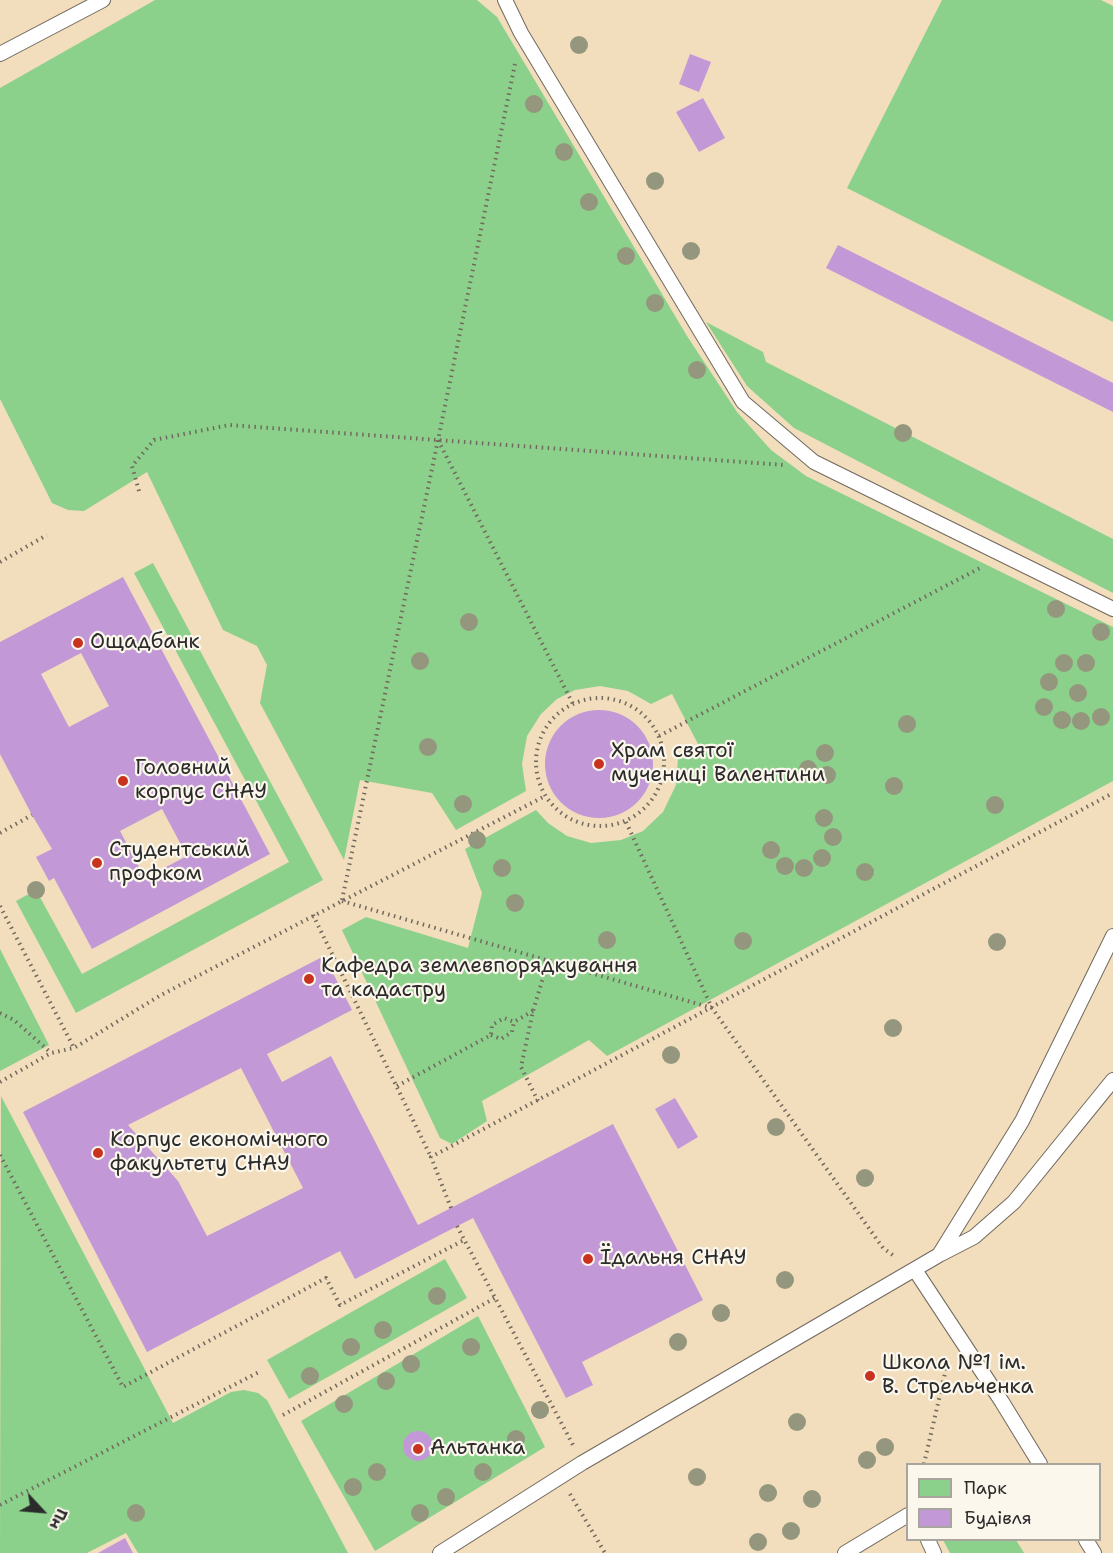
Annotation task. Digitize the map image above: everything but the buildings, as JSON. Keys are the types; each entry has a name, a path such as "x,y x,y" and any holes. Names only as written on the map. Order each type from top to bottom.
{"lane":[{"path":"0,54 103,0"},
{"path":"505,0 521,33 743,402 814,462 1113,609"},
{"path":"939,1255 1022,1121 1113,936"},
{"path":"440,1553 582,1463 939,1255 974,1237 1014,1202 1113,1080"},
{"path":"915,1270 1039,1463"},
{"path":"845,1553 906,1516"}],"path":[{"path":"342,900 521,33"},
{"path":"139,491 132,465 154,440 229,424 780,466 814,462"},
{"path":"438,440 573,704"},
{"path":"0,562 47,535"},
{"path":"659,736 1006,555"},
{"path":"593,698 613,699 633,706 648,719 659,736 665,756 660,785 656,795 643,810 627,822 608,827 590,826 572,820 556,810 545,796 538,779 536,761 538,743 546,727 558,713 573,704 593,698"},
{"path":"431,1157 1113,793"},
{"path":"0,1082 51,1053 74,1048 161,995 545,796"},
{"path":"0,833 32,815"},
{"path":"627,822 712,1008 883,1248 915,1270"},
{"path":"342,900 712,1008"},
{"path":"0,906 74,1048"},
{"path":"313,915 431,1157 451,1208"},
{"path":"538,1101 521,1067 533,1011 548,961"},
{"path":"491,1035 501,1039 512,1032 514,1022 533,1011"},
{"path":"0,1013 14,1020 51,1053"},
{"path":"491,1035 492,1024 504,1018 514,1022"},
{"path":"397,1086 491,1035"},
{"path":"0,1155 123,1386 326,1278 340,1305 464,1240"},
{"path":"457,1226 582,1463"},
{"path":"283,1415 495,1298"},
{"path":"924,1463 955,1330"},
{"path":"0,1505 259,1372"},
{"path":"560,1478 605,1553"}],"green space":[{"path":"155,0 477,0 497,17 687,336 737,412 771,450 806,476 1113,627 1113,781 607,1056 589,1040 482,1101 487,1121 452,1144 440,1138 342,930 366,917 468,948 482,893 465,849 536,810 548,823 567,836 591,843 621,840 643,831 663,812 676,785 678,758 699,746 672,694 651,704 628,691 600,686 575,690 557,699 541,714 527,736 522,764 526,791 456,830 432,793 360,780 344,860 260,703 267,665 257,646 223,630 147,472 84,511 68,510 52,503 0,399 0,88"},
{"path":"942,0 1101,0 1113,6 1113,322 847,188"},
{"path":"706,322 763,352 766,362 1113,539 1113,593 794,428 747,386"},
{"path":"153,563 323,880 76,1013 16,901 36,890 82,974 289,862 134,573"},
{"path":"0,949 49,1045 0,1071"},
{"path":"1,1096 173,1423 231,1392 244,1390 258,1393 267,1400 348,1553 138,1553 126,1533 87,1553 0,1553"},
{"path":"445,1259 467,1298 289,1399 267,1360"},
{"path":"478,1316 545,1447 375,1551 301,1421"},
{"path":"944,1541 1017,1541 1024,1553 950,1553"}],"place":[{"name":"Ощадбанк","path":"78,643"},
{"name":"Храм святої мучениці Валентини","path":"599,764"},
{"name":"Головний корпус СНАУ","path":"123,781"},
{"name":"Студентський профком","path":"97,863"},
{"name":"Кафедра землевпорядкування та кадастру","path":"309,979"},
{"name":"Корпус економічного факультету СНАУ","path":"98,1153"},
{"name":"Їдальня СНАУ","path":"588,1259"},
{"name":"Школа №1 ім. В. Стрельченка","path":"870,1376"},
{"name":"Альтанка","path":"418,1449"}]}
